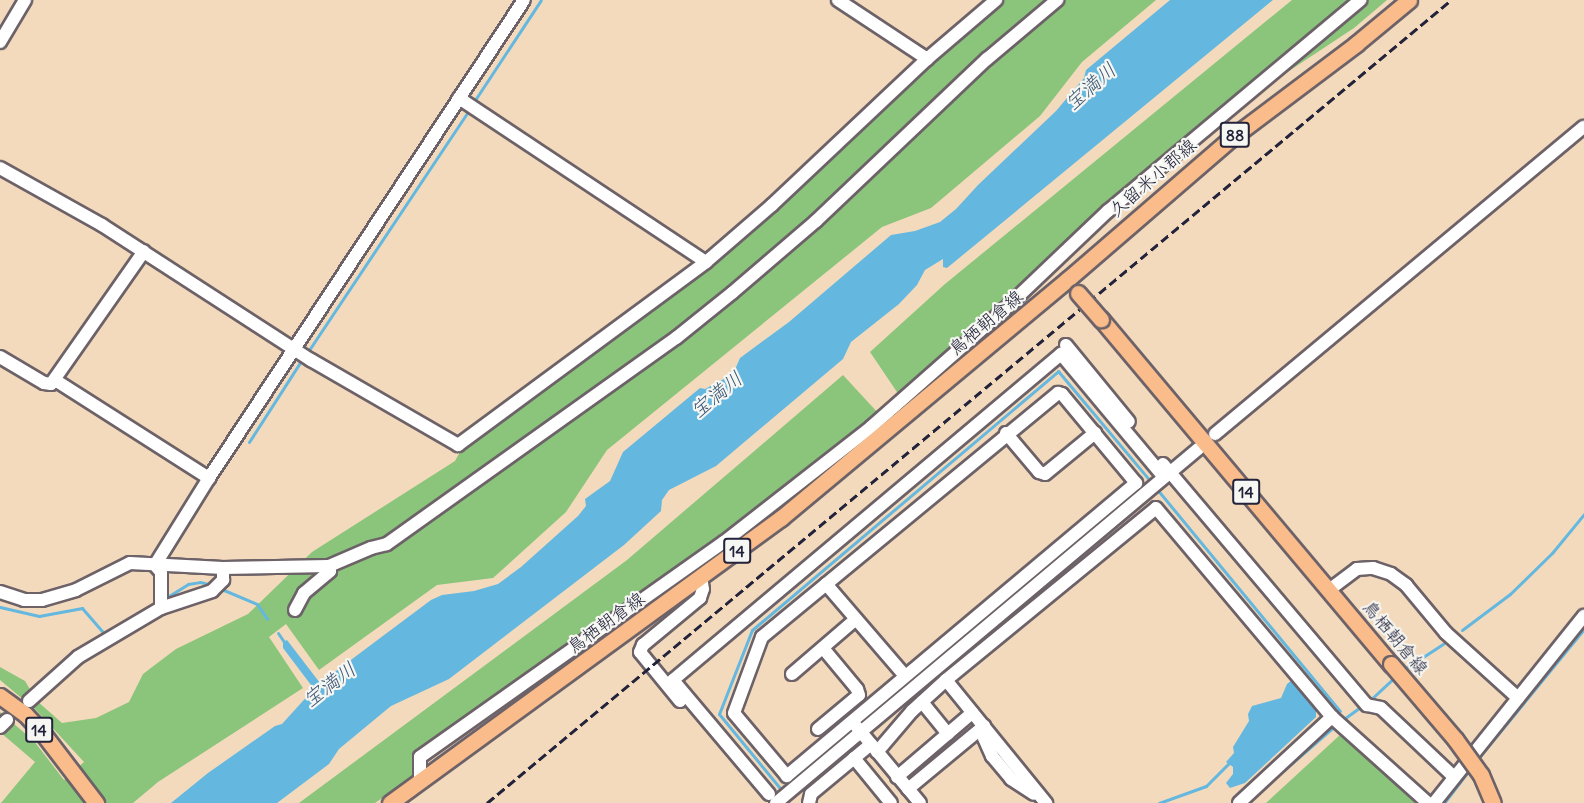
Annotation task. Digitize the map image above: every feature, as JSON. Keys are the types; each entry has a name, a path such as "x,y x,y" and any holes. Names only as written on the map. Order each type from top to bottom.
{"main road":[{"name":"久留米小郡線","path":"1068,279 1230,139 1356,44 1409,0"},
{"name":"鳥栖朝倉線","path":"390,803 701,578 823,485 1068,279 1455,739 1480,775 1493,803"},
{"name":"14","path":"0,696 25,714 96,803"}],"street":[{"path":"0,42 26,0"},
{"path":"155,566 209,478 302,354 467,103 524,0"},
{"path":"838,0 927,59"},
{"path":"0,168 144,251 302,354 458,445 706,262 772,205 927,59 996,0"},
{"path":"0,592 24,600 42,600 76,590 130,563 223,568 329,566 371,548 387,544 676,338 787,247 962,83 1057,0"},
{"path":"420,781 420,757 724,542 871,427 1006,308 1108,211 1360,0"},
{"path":"467,103 706,262"},
{"path":"1215,434 1584,127"},
{"path":"56,381 144,251"},
{"path":"1066,345 1167,475"},
{"path":"704,724 673,680 1061,354 1366,705 1381,708 1454,777"},
{"path":"0,357 44,383 56,381 209,478"},
{"path":"1058,393 1062,394 1095,433 1136,483 786,776 734,713 762,637 1006,433 1058,393"},
{"path":"1006,433 1039,472 1045,474 1095,433"},
{"path":"701,578 703,589 700,598 642,645 640,652 770,800 861,732 1198,449"},
{"path":"809,803 811,794 854,758 874,748 946,680 1156,508 1332,717 1428,803"},
{"path":"155,566 161,572 161,608"},
{"path":"295,610 304,593 330,570 329,566"},
{"path":"29,700 78,657 161,608 212,591 223,580 223,568"},
{"path":"1329,590 1357,569 1373,568 1391,574 1406,585 1446,633 1518,698"},
{"path":"826,584 905,676"},
{"path":"1434,803 1584,616"},
{"path":"792,674 856,620"},
{"path":"818,729 859,695 857,689 823,648"},
{"path":"946,680 1042,801"},
{"path":"922,702 948,734"},
{"path":"897,777 972,713"},
{"path":"1239,803 1332,717"},
{"path":"851,720 920,803"},
{"path":"908,789 984,726"},
{"path":"854,758 891,803"}],"green space":[{"path":"1003,0 1156,0 1082,62 1040,116 931,208 882,227 607,450 566,512 493,578 437,585 319,670 286,624 269,637 303,688 158,782 133,803 1,803 35,762 0,732 0,712 34,741 64,780 84,762 36,710 0,680 0,667 25,681 37,701 62,723 96,718 129,702 143,674 176,649 248,614 312,552 455,461 461,450 714,261"},
{"path":"1292,0 1387,0 1354,28 1171,149 899,395 870,352 945,284"},
{"path":"843,375 879,414 793,498 579,658 566,643 418,754 416,774 375,803 299,803 627,560"},
{"path":"1341,734 1415,803 1266,803"}],"water":[{"name":"宝満川","path":"1170,0 1273,0 947,268 943,267 943,259 925,270 917,285 899,304 851,342 843,359 716,466 669,490 662,500 661,511 624,545 449,679 391,706 339,749 329,764 277,803 171,803 208,773 275,726 282,724 311,692 311,685 283,648 283,642 287,640 320,683 431,600 442,595 474,591 498,584 521,567 578,516 586,506 585,499 610,481 623,452 700,388 705,389 733,374 740,358 789,322 891,235 915,231 940,222 956,209 1056,111 1084,78 1086,70"},
{"path":"1292,680 1316,711 1316,717 1245,783 1230,788 1226,783 1233,774 1233,767 1226,762 1234,753 1233,747 1249,721 1248,714 1252,706 1281,698 1287,684"}],"waterway":[{"path":"473,103 541,0"},
{"path":"307,353 470,109"},
{"path":"249,442 303,358"},
{"path":"784,793 719,714 752,630 1058,371 1152,483"},
{"path":"1156,488 1340,711"},
{"path":"1462,630 1510,594 1552,553 1584,514"},
{"path":"164,599 188,584 200,582 212,585"},
{"path":"219,588 257,604 267,619"},
{"path":"0,607 39,616 82,608 105,634 158,602"},
{"path":"1476,761 1584,629"},
{"path":"278,633 286,645"},
{"path":"1403,670 1443,644"},
{"path":"1368,702 1396,676"},
{"path":"1341,721 1362,706"},
{"path":"1284,770 1336,725"},
{"path":"1159,803 1206,786 1229,763"},
{"path":"1444,803 1470,769"}],"railway":[{"path":"487,803 1451,0"}]}
